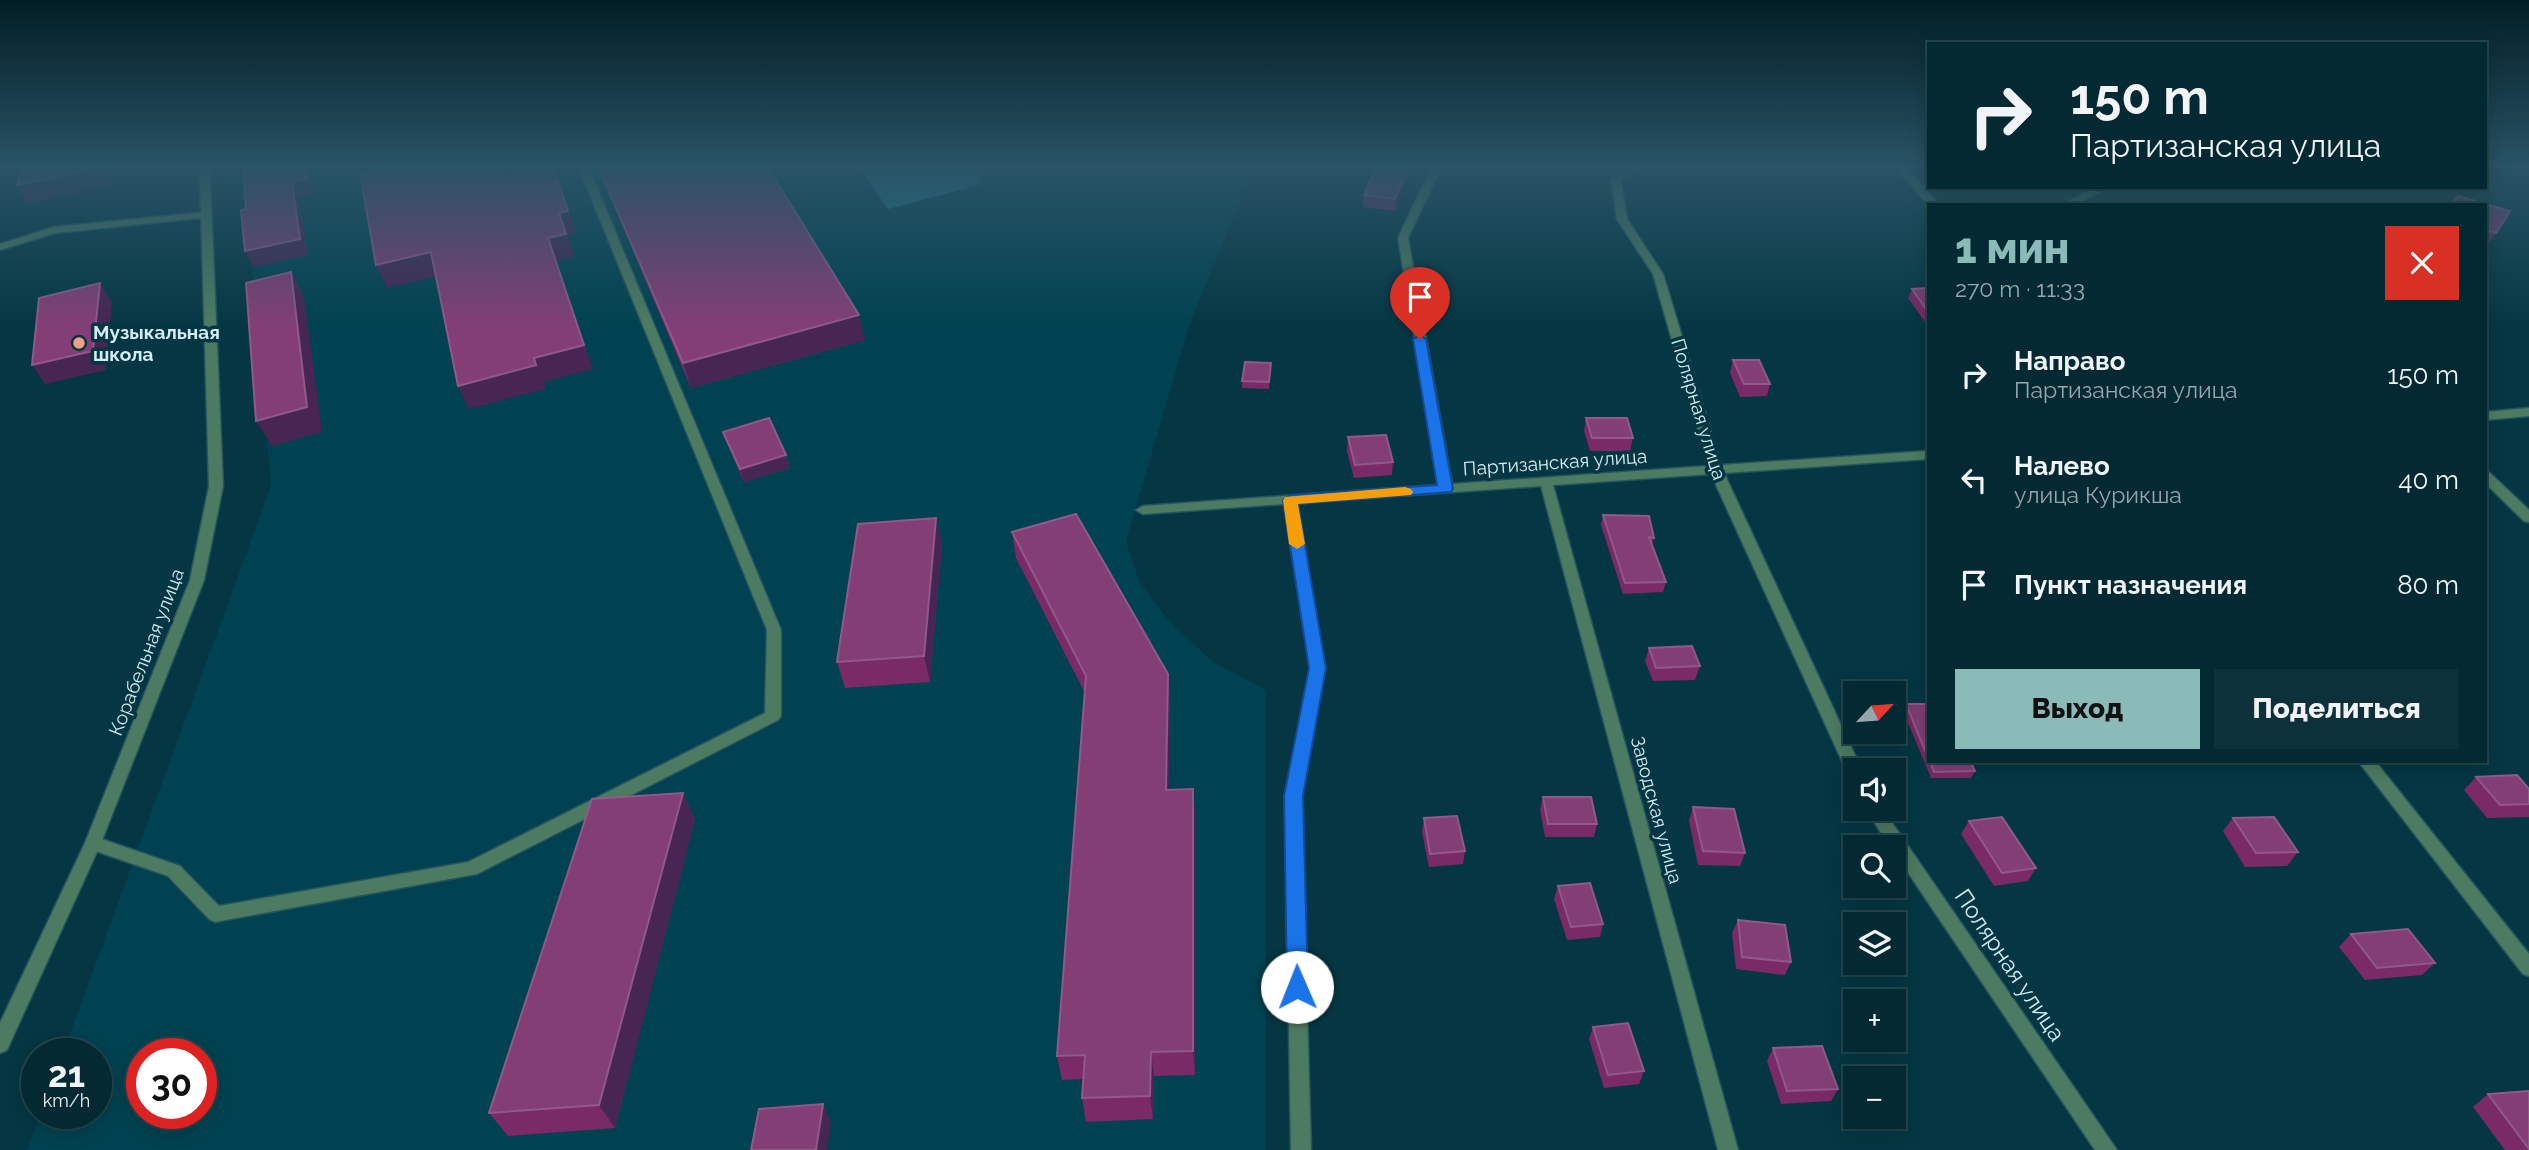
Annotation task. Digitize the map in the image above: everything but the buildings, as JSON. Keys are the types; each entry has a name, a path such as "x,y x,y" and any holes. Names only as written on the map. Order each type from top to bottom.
{"street":[{"path":"0,247 54,230 159,220"},
{"name":"Корабельная улица","path":"0,1044 93,843 197,580 216,486 206,220"},
{"path":"93,843 174,871 215,914 471,869 773,716 774,631 605,220"},
{"path":"1412,220 1403,238 1446,489"},
{"name":"Полярная улица","path":"1622,220 1658,274 1716,470 1849,758"},
{"path":"2487,416 2529,412"},
{"name":"Партизанская улица","path":"1143,510 1927,455"},
{"path":"2487,478 2529,518"},
{"name":"Заводская улица","path":"1546,482 1728,1150"},
{"path":"1290,500 1317,668 1293,796 1301,1150"},
{"path":"2368,763 2529,968"},
{"name":"Полярная улица","path":"1882,821 2107,1150"}],"shaded area":[{"path":"248,220 1232,220 1188,328 1126,542 1140,583 1171,623 1213,662 1266,690 1266,1150 27,1150 35,1129 112,1129 112,1038 69,1038 271,486"}],"slow traffic":[{"path":"1297,544 1290,500 1405,492"}],"place":[{"name":"Музыкальная школа","path":"79,343"}],"route":[{"path":"1297,987 1293,796 1317,668 1290,500 1446,489 1420,339"}]}
